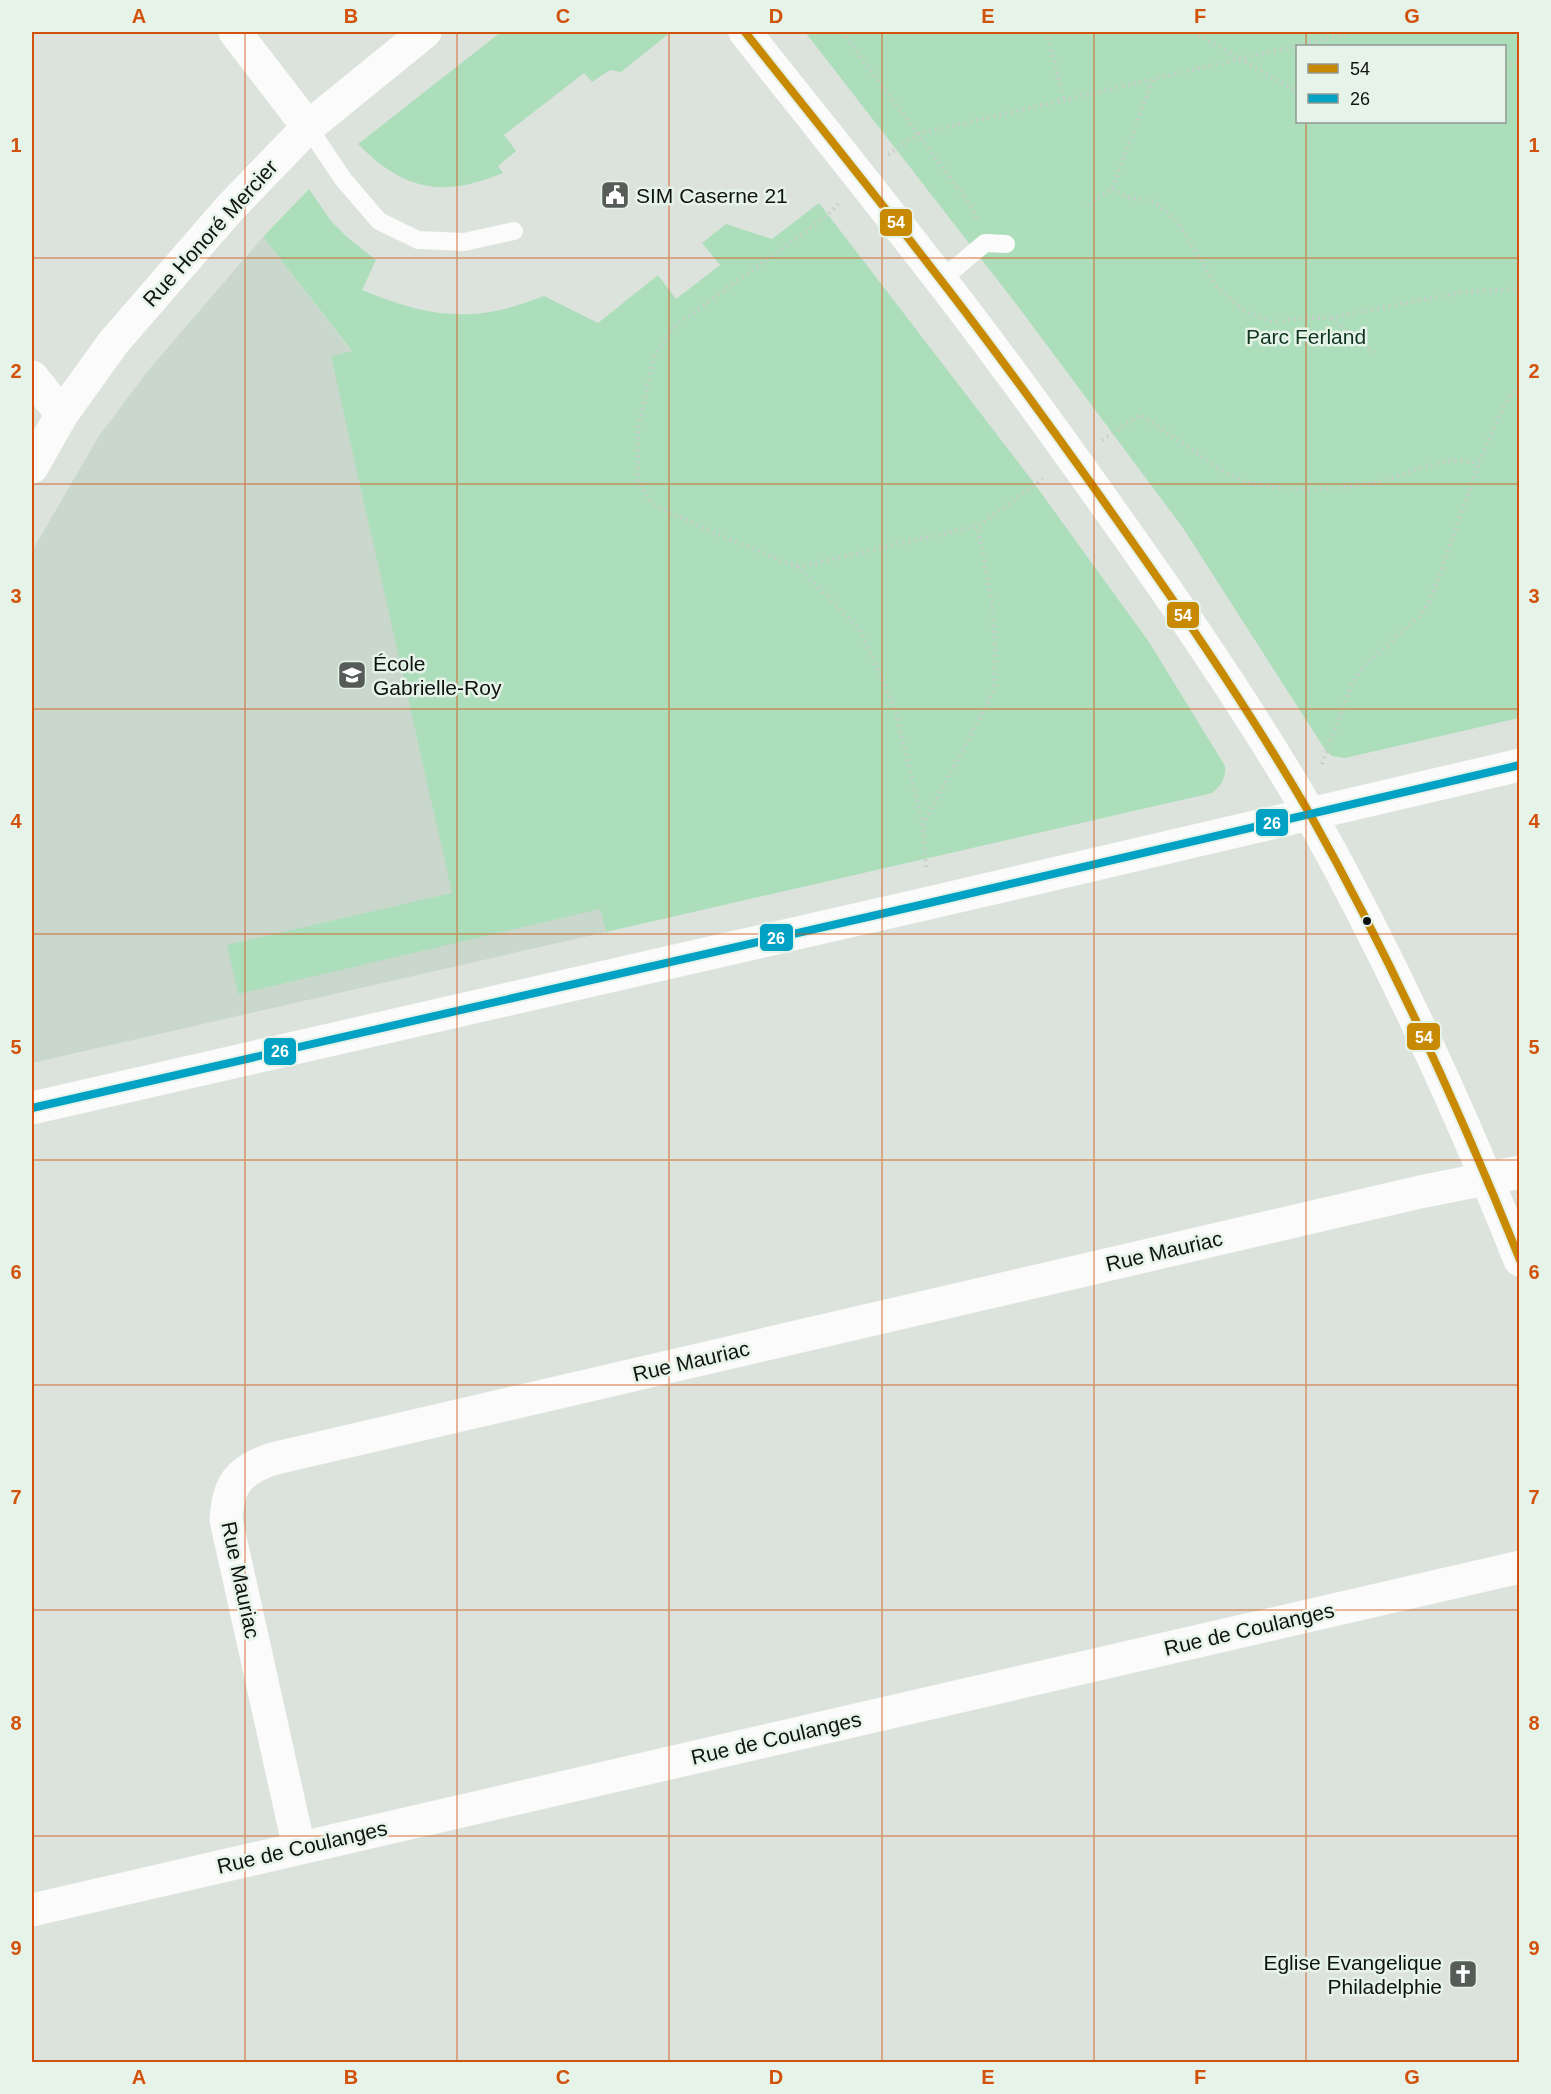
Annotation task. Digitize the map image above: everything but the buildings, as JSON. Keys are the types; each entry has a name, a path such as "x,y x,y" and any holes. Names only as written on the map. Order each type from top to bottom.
{"street":[{"path":"235,32 308,127"},
{"name":"Rue Honoré Mercier","path":"32,467 62,414 113,343 230,209 308,127 425,32"},
{"path":"746,32 941,280 1073,458 1185,618 1309,814 1350,888 1419,1024 1487,1178 1520,1260"},
{"path":"32,377 62,414"},
{"path":"32,1108 1520,765"},
{"name":"Rue Mauriac","path":"299,1848 226,1520 228,1499 236,1481 253,1466 295,1453 1520,1172"},
{"name":"Rue de Coulanges","path":"32,1910 1520,1567"}],"lane":[{"path":"308,127 343,179 379,221 418,240 464,242 514,231"},
{"path":"941,280 986,243 1006,244"}],"path":[{"path":"842,32 971,206 986,243"},
{"path":"1047,32 1064,99"},
{"path":"1193,32 1296,91"},
{"path":"929,903 923,826 894,706 860,630 798,567 653,505 638,481 638,429 654,357 675,326 828,215 860,179 890,153 918,134 1355,32"},
{"path":"1315,40 1317,45"},
{"path":"1088,205 1112,189 1153,79"},
{"path":"1112,189 1127,197 1154,202 1177,221 1216,286 1245,312 1274,322 1303,318 1330,318 1461,292 1520,288"},
{"path":"1330,318 1374,353"},
{"path":"1309,814 1324,755 1352,684 1364,666 1419,616 1430,601 1479,463 1505,403 1520,386"},
{"path":"798,567 978,526 1073,458 1140,415 1232,476 1257,485 1301,488 1350,487 1382,481 1438,462 1479,463"},
{"path":"923,826 994,690 995,645 992,606 978,526"}],"shaded area":[{"name":"École Gabrielle-Roy","path":"263,237 352,352 600,909 606,932 32,1063 32,551 99,436 146,373"}],"green space":[{"path":"501,32 671,32 621,72 610,70 592,82 584,73 504,135 516,151 498,166 503,173 481,181 462,186 425,186 392,172 358,144"},
{"name":"Parc Ferland","path":"805,32 1519,32 1519,718 1345,758 1332,756 1326,751 1183,528 1017,305"},
{"path":"309,189 331,221 376,260 362,290 410,307 452,314 495,311 544,296 598,323 658,275 676,299 720,265 702,243 726,224 772,239 819,203 1031,479 1149,642 1225,766 1224,778 1212,793 606,932 600,909 238,994 227,945 452,893 331,356 352,351 263,237"}],"transit line":[{"name":"54","path":"745,32 916,248 1013,376 1178,607 1269,745 1311,816 1396,979 1448,1090 1520,1260"},
{"name":"26","path":"32,1108 1520,765"}],"place":[{"name":"SIM Caserne 21","path":"615,195"},
{"name":"École Gabrielle-Roy","path":"352,675"},
{"name":"Eglise Evangelique Philadelphie","path":"1463,1974"}]}
